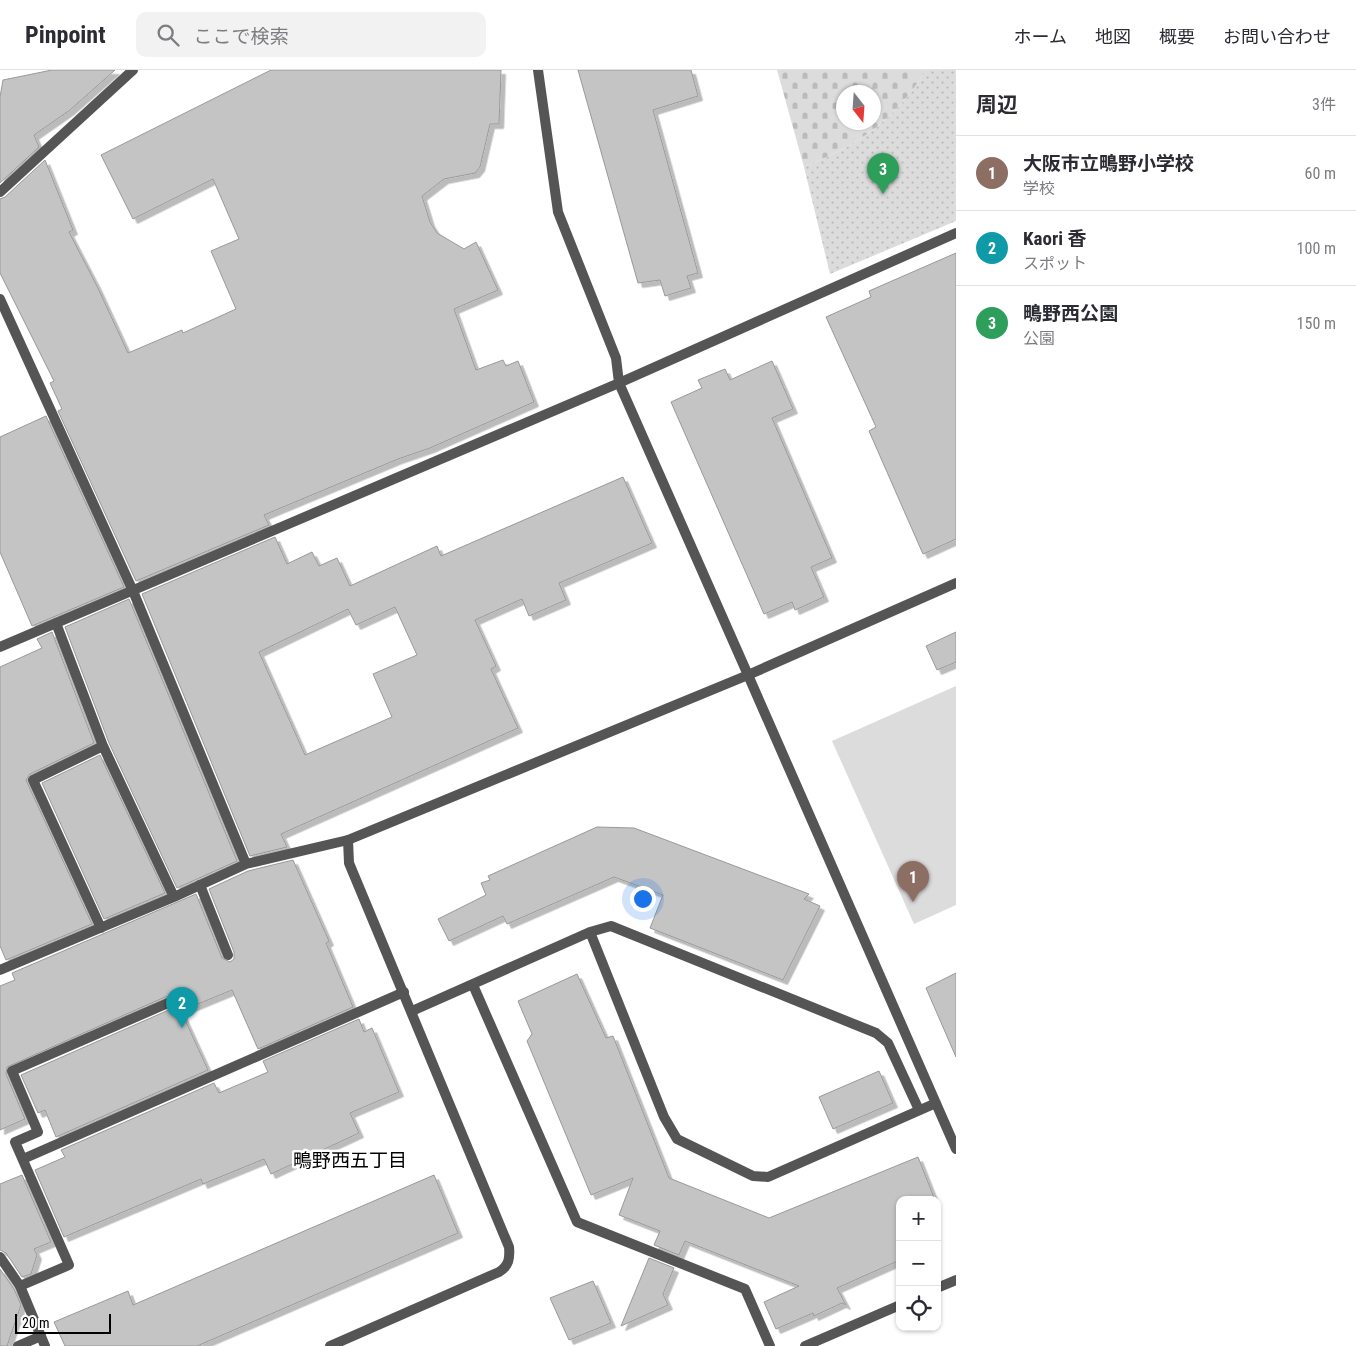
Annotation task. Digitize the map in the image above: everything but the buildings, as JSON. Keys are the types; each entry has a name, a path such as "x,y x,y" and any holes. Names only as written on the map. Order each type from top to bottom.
{"street":[{"path":"0,192 133,70"},
{"path":"538,70 558,212 616,358 619,383 956,1149"},
{"path":"0,648 619,383 956,233"},
{"path":"0,299 132,591 246,864"},
{"path":"0,970 174,897 246,864 348,840 748,675 956,583"},
{"path":"56,623 103,746 174,897"},
{"path":"102,928 34,780 103,746"},
{"path":"330,1346 499,1272 506,1268 509,1262 509,1247 349,863 348,840"},
{"path":"200,885 228,955"},
{"path":"412,1011 590,932 611,926 876,1033 888,1043 919,1110"},
{"path":"590,932 664,1117 677,1139 753,1176 768,1176 936,1103"},
{"path":"473,984 577,1222 745,1289 770,1346"},
{"path":"23,1159 404,992"},
{"path":"20,1286 69,1265 15,1142 38,1132 12,1071 168,1003"},
{"path":"0,1257 20,1286 43,1341 18,1346"},
{"path":"941,1286 956,1280"},
{"path":"806,1346 896,1307"}],"green space":[{"path":"777,70 926,70 901,104 881,123 881,85 836,85 836,130 873,130 823,159 804,167"},
{"path":"926,70 956,70 956,221 830,274 804,167 841,150 873,130 881,130 881,123 901,104"},
{"path":"956,686 956,905 914,924 832,741"}],"place":[{"name":"鴫野西公園","path":"883,194"},
{"name":"大阪市立鴫野小学校","path":"913,902"},
{"name":"Kaori 香","path":"182,1028"}],"district":[{"name":"鴫野西五丁目","path":"350,1160"}]}
